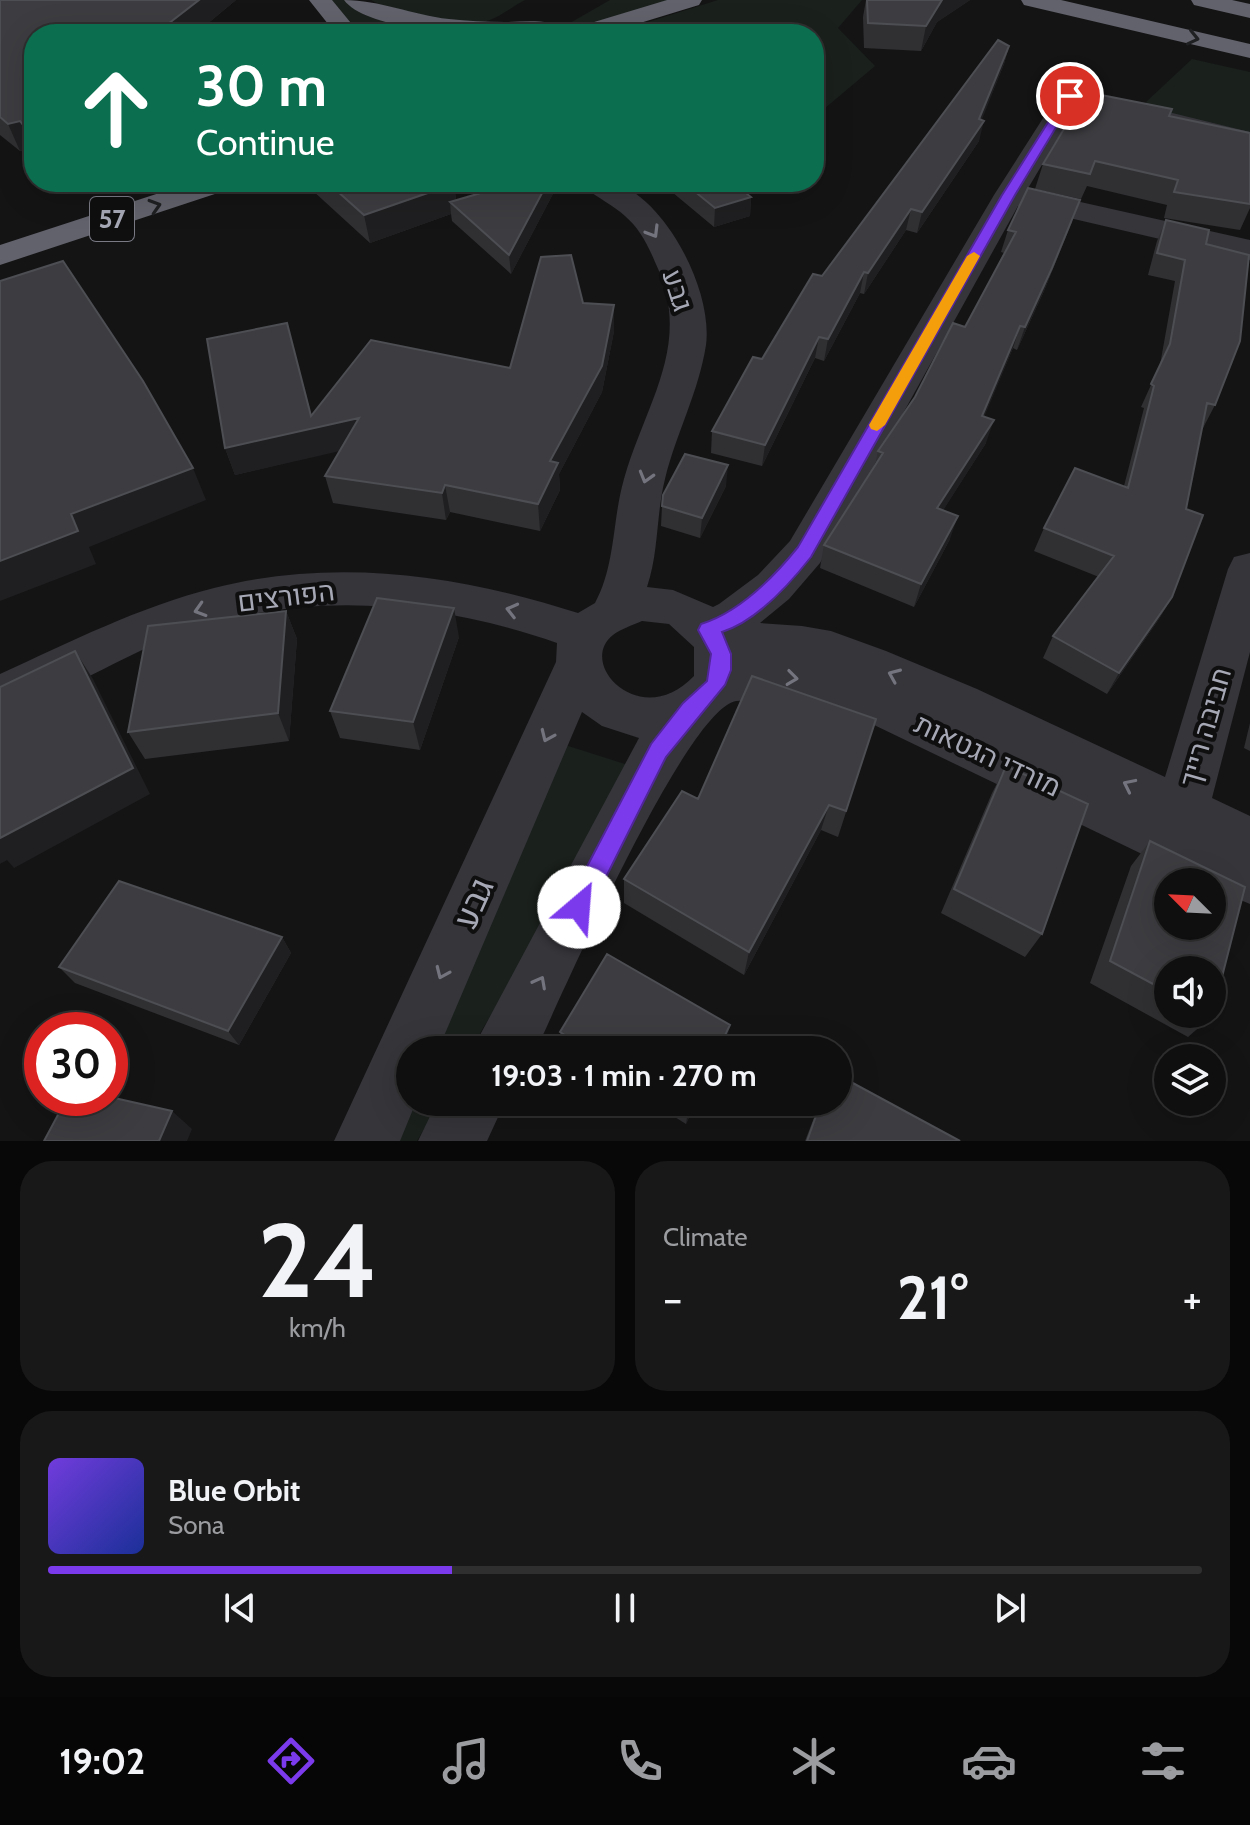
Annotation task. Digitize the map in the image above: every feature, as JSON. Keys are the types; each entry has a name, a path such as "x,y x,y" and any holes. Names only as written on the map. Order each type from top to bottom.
{"highway":[{"path":"320,0 340,24"},
{"path":"355,0 369,8 436,24"},
{"path":"612,24 691,0"},
{"path":"1032,0 1250,51"},
{"path":"1202,0 1250,11"},
{"path":"1006,2 1137,25"},
{"path":"493,24 522,7"},
{"path":"1173,7 1250,24"},
{"path":"548,24 564,14"},
{"name":"57","path":"0,229 115,192"},
{"name":"57","path":"0,255 192,192"}],"street":[{"path":"510,1036 647,769 707,666 724,624 758,600 789,572 805,552 1009,195 1070,96 1250,140"},
{"name":"גבע","path":"367,1141 593,636 627,589 633,566 644,481 690,338 678,276 643,216 609,192"},
{"path":"1009,195 1250,250"},
{"name":"חביבה רייך","path":"1173,823 1250,569"},
{"name":"הפורצים","path":"0,696 178,617 242,598 278,592 324,588 388,589 451,597 543,618 593,636"},
{"path":"637,604 661,604 683,610 707,666 667,717 642,718 618,712 597,700 584,683 593,636 637,604"},
{"name":"מורדי הגטאות","path":"707,666 824,684 1173,823 1250,843"},
{"name":"מורדי הגטאות","path":"1173,823 1250,878"},
{"path":"451,1141 465,1116"}],"shaded area":[{"path":"330,0 347,0 356,9 370,15 418,24 350,24"},
{"path":"371,0 525,0 492,19 476,23 428,18"},
{"path":"610,0 669,0 593,24 568,24"},
{"path":"718,0 862,0 838,28 875,66 824,109 824,24 642,24"},
{"path":"1192,59 1250,72 1250,144 1155,120 1146,102"},
{"path":"562,744 628,765 569,884 478,1036 438,1036"},
{"path":"404,1116 432,1116 417,1141 393,1141"}],"building":[{"path":"0,0 199,0 168,24 24,24 24,126 20,121 8,124 0,117"},
{"path":"867,0 942,0 926,26 868,23"},
{"path":"998,40 1009,46 979,119 984,121 922,212 911,209 868,273 864,272 828,339 819,337 765,445 712,431 753,357 762,359 813,274 822,276"},
{"path":"1086,92 1172,109 1169,116 1250,133 1250,204 1174,192 1178,180 1095,161 1090,174 1043,164"},
{"path":"1028,188 1080,200 1052,268 1025,327 1020,326 982,416 994,420 937,508 958,516 921,584 824,545 883,453 878,451 915,397 953,323 965,327 1016,232 1008,230"},
{"path":"338,192 431,192 364,215"},
{"path":"484,192 543,192 509,255 450,202"},
{"path":"695,192 745,192 751,197 715,208"},
{"path":"1166,220 1209,230 1206,244 1249,255 1240,341 1215,405 1207,403 1186,509 1203,515 1172,597 1119,673 1053,636 1114,556 1044,528 1075,468 1128,488 1154,386 1151,384 1170,344 1185,260 1157,253"},
{"path":"571,255 583,303 614,305 602,366 550,461 558,463 538,504 445,485 442,493 325,476 359,418 225,448 207,339 287,323 311,416 371,340 510,368 541,257"},
{"path":"63,261 143,381 193,468 71,514 78,531 0,561 0,281"},
{"path":"685,454 728,465 702,518 662,506 663,495"},
{"path":"377,598 454,608 413,722 330,711"},
{"path":"286,611 278,713 128,732 148,626"},
{"path":"75,651 133,768 0,838 0,687"},
{"path":"752,676 876,719 846,811 829,805 749,952 624,879 682,791 698,799"},
{"path":"1006,766 1088,804 1042,934 954,889"},
{"path":"1150,841 1206,868 1154,868 1154,940 1226,940 1226,878 1245,887 1226,961 1226,956 1154,956 1154,985 1110,961"},
{"path":"119,881 282,937 228,1031 59,967"},
{"path":"607,954 730,1025 725,1036 566,1036 560,1032"},
{"path":"852,1083 960,1141 807,1141 816,1116 852,1116"},
{"path":"128,1101 172,1111 159,1141 44,1141 57,1116 128,1116"}],"slow traffic":[{"path":"877,425 974,256"}],"route":[{"path":"579,907 658,750 715,685 721,670 721,654 716,639 708,630 724,624 758,600 789,572 805,552 1009,195 1070,96"}]}
